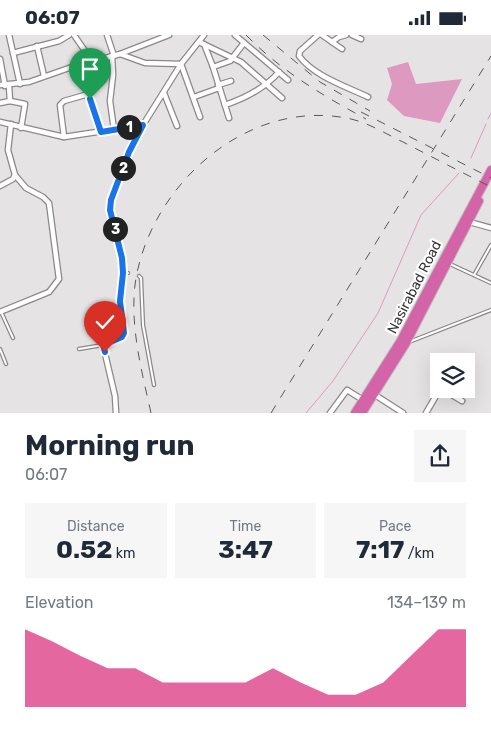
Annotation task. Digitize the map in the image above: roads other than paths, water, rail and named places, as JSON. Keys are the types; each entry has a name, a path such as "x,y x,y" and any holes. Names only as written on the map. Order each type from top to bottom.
{"highway":[{"name":"Nasirabad Road","path":"362,413 371,393 451,252 491,170"},
{"name":"Nasirabad Road","path":"466,221 491,177"},
{"name":"Nasirabad Road","path":"355,413 406,343 451,252"}],"street":[{"path":"9,35 20,84"},
{"path":"13,53 59,41 69,35"},
{"path":"74,35 92,61"},
{"path":"107,35 113,56 114,75 110,101 114,130"},
{"path":"5,86 20,84 120,54 169,35"},
{"path":"116,413 117,409 103,345 122,337 124,333 120,301 126,273 110,210 111,200 129,152 143,125 181,65 201,43 204,35"},
{"path":"235,35 288,80"},
{"path":"318,35 300,51 299,56 304,62 324,75 368,97"},
{"path":"322,35 342,49"},
{"path":"333,41 346,35"},
{"path":"352,35 361,39"},
{"path":"201,43 233,57 282,98"},
{"path":"201,43 213,67 229,118"},
{"path":"213,67 226,63 244,43"},
{"path":"37,46 44,76"},
{"path":"120,54 145,63 181,65"},
{"path":"0,59 10,101"},
{"path":"181,65 200,117"},
{"path":"225,105 244,99 268,85 279,72"},
{"path":"194,97 231,81"},
{"path":"164,93 177,126"},
{"path":"64,137 60,105 64,101 85,95 90,99 101,132"},
{"path":"0,103 10,101 25,104 22,128"},
{"path":"0,122 64,137 143,125"},
{"path":"0,311 49,292 59,279 49,203 43,197 26,188 15,175 8,150 11,124"},
{"path":"0,186 13,179 15,175"},
{"path":"466,221 491,228"},
{"path":"330,413 347,390 363,400"},
{"path":"371,393 403,413"},
{"path":"426,413 435,398"},
{"path":"457,398 462,401"}],"lane":[{"path":"474,275 491,245"},
{"path":"447,263 491,283"},
{"path":"138,276 141,278 143,325 154,385"},
{"path":"0,311 13,338"},
{"path":"406,343 491,311"},
{"path":"79,349 103,345"},
{"path":"0,349 6,364"}],"waterway":[{"path":"488,119 491,113"},
{"path":"471,158 486,124"},
{"path":"306,413 333,381 378,313 421,215 459,173"}],"railway":[{"path":"246,35 288,71 366,119"},
{"path":"263,35 320,82 370,111"},
{"path":"271,413 491,56"},
{"path":"361,112 491,178"},
{"path":"151,413 135,334 134,317 135,285 144,249 160,214 182,183 209,157 240,136 275,121 312,116 351,119 377,129 491,187"}]}
